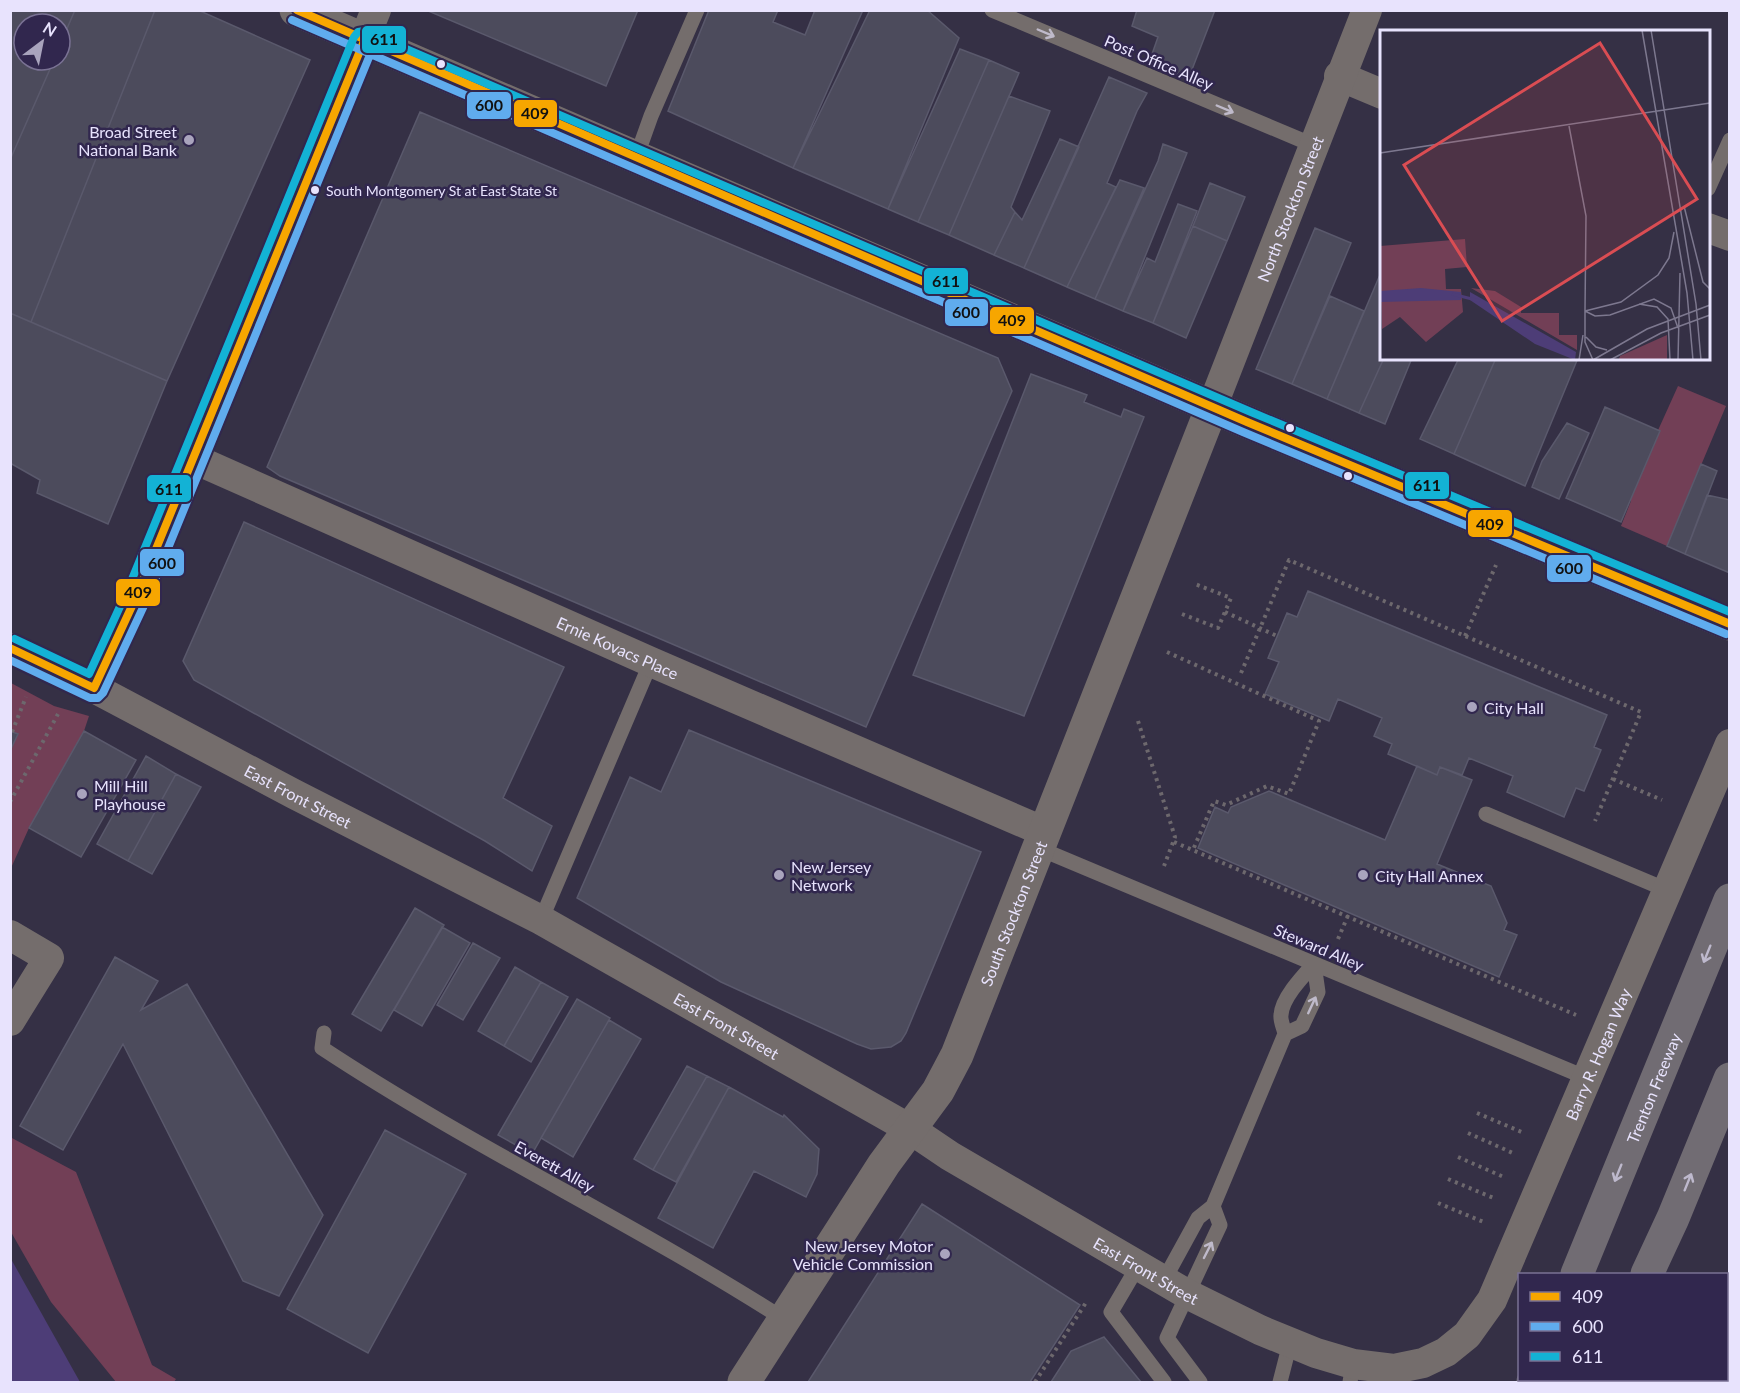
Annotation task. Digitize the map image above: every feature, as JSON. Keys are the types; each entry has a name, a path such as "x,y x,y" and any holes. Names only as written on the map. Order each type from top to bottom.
{"highway":[{"name":"Trenton Freeway","path":"1578,1273 1730,900"},
{"path":"1648,1273 1730,1079"},
{"path":"1659,1273 1673,1218"}],"street":[{"path":"296,10 1212,407 1730,624"},
{"path":"94,688 138,593 376,10"},
{"name":"North Stockton Street","path":"1212,407 1339,76 1367,10"},
{"path":"1339,76 1380,93"},
{"path":"1710,229 1730,236"},
{"name":"South Stockton Street","path":"744,1383 884,1164 938,1091 957,1055 1212,407"},
{"name":"Ernie Kovacs Place","path":"192,458 651,662 1042,840"},
{"name":"East Front Street","path":"10,648 94,688 541,920 910,1129 950,1156 1163,1280 1290,1343 1316,1353 1352,1373 1394,1369 1410,1374 1423,1363 1446,1352"},
{"name":"Barry R. Hogan Way","path":"1446,1352 1467,1335 1492,1300 1730,744"},
{"path":"10,935 49,958 10,1021"}],"lane":[{"path":"636,158 651,116 697,10"},
{"name":"Post Office Alley","path":"992,10 1314,145"},
{"path":"1710,185 1730,140"},
{"path":"541,920 651,662"},
{"path":"1486,814 1667,890"},
{"name":"Steward Alley","path":"1042,840 1314,964 1587,1078"},
{"path":"1200,1383 1167,1338 1163,1280 1198,1218 1213,1206 1285,1034 1281,1015 1283,1010 1293,987 1314,964"},
{"path":"1285,1034 1302,1026 1318,992 1314,964"},
{"name":"Everett Alley","path":"324,1033 322,1048 356,1071 525,1171 687,1260 784,1320"},
{"path":"1164,1383 1111,1312 1163,1280 1220,1225 1213,1206"},
{"path":"1280,1383 1290,1343"}],"path":[{"path":"1241,673 1289,560 1641,712 1595,821"},
{"path":"1465,636 1496,565"},
{"path":"1182,614 1218,628 1225,612 1231,598 1195,584"},
{"path":"1225,612 1277,636"},
{"path":"1167,652 1319,721 1289,794 1267,786 1226,805 1214,801 1193,850"},
{"path":"12,732 26,697"},
{"path":"10,802 58,714"},
{"path":"10,720 16,722"},
{"path":"1138,721 1175,837 1164,866"},
{"path":"1612,779 1662,800"},
{"path":"1174,842 1348,915 1576,1016"},
{"path":"1338,939 1348,915"},
{"path":"1477,1113 1524,1133"},
{"path":"1468,1133 1515,1154"},
{"path":"1458,1157 1506,1178"},
{"path":"1448,1179 1496,1199"},
{"path":"1438,1203 1486,1223"},
{"path":"1035,1383 1092,1293"}],"shaded area":[{"path":"1678,386 1726,406 1667,546 1621,526 1631,501 1627,499"},
{"path":"11,683 54,706 89,716 84,731 29,828 11,868"},
{"path":"10,1137 76,1172 152,1365 176,1379 174,1382 116,1382 51,1302 11,1232"},
{"path":"11,1259 80,1382 11,1382"}],"building":[{"path":"10,10 75,10 72,17 72,12 12,12 12,72 49,72 10,160"},
{"path":"75,10 155,10 31,322 10,313 10,160 49,72 72,72 72,17"},
{"name":"Broad Street National Bank","path":"155,10 198,10 310,60 167,381 31,322"},
{"path":"426,10 638,10 606,86"},
{"path":"709,10 778,10 773,22 805,35 815,10 863,10 793,168 668,111"},
{"path":"870,10 927,10 959,38 888,209 793,168"},
{"path":"1137,10 1215,10 1188,80 1150,60 1158,37 1132,26"},
{"path":"960,49 989,60 918,222 888,209"},
{"path":"989,60 1019,73 949,235 918,222"},
{"path":"1109,77 1147,93 1137,111 1107,183 1116,187 1067,287 1024,268"},
{"path":"1009,96 1050,111 1011,207 1015,212 994,255 949,235"},
{"path":"420,112 998,358 1012,391 866,727 280,476 267,467"},
{"path":"1060,139 1079,147 1024,268 994,255 1015,212 1022,220"},
{"path":"1163,144 1187,153 1123,311 1095,299 1158,161"},
{"path":"1120,180 1144,188 1095,299 1067,287"},
{"path":"1210,183 1245,197 1227,241 1193,226"},
{"path":"1178,204 1197,211 1153,323 1123,311 1147,258 1155,262"},
{"path":"1193,226 1227,241 1186,338 1153,323"},
{"path":"1315,228 1351,243 1292,384 1256,369"},
{"path":"1380,275 1380,360 1383,360 1359,413 1327,399"},
{"path":"1330,296 1364,311 1327,399 1292,384"},
{"path":"10,313 167,381 108,524 37,493 40,480 10,463"},
{"path":"1383,360 1411,360 1385,424 1359,413"},
{"path":"1458,360 1495,360 1454,454 1420,439"},
{"path":"1495,360 1577,360 1525,486 1454,454"},
{"path":"1031,374 1087,395 1084,402 1121,417 1124,409 1144,417 1024,716 913,675"},
{"path":"1605,407 1660,431 1621,522 1566,498"},
{"path":"1567,423 1589,433 1559,499 1532,487 1542,461"},
{"path":"1701,464 1717,471 1685,554 1667,546"},
{"path":"1707,495 1730,500 1730,573 1685,554"},
{"path":"244,522 564,667 503,798 552,826 532,871 485,841 194,680 183,661"},
{"name":"City Hall","path":"1308,591 1607,715 1594,747 1601,750 1584,791 1576,788 1564,817 1507,792 1513,776 1469,758 1462,775 1440,767 1437,775 1388,754 1392,744 1374,736 1382,718 1338,699 1329,721 1265,694 1279,662 1268,658 1287,613 1297,617"},
{"name":"New Jersey Network","path":"689,730 981,852 901,1041 891,1047 871,1049 857,1044 721,982 577,898 630,777 661,792"},
{"path":"10,731 18,734 10,751"},
{"name":"Mill Hill Playhouse","path":"84,731 136,760 81,857 29,828"},
{"path":"146,756 176,774 128,861 97,844"},
{"name":"City Hall Annex","path":"1417,766 1437,775 1440,767 1472,780 1437,864 1491,886 1507,923 1504,930 1517,935 1499,977 1198,848 1215,807 1228,813 1231,807 1269,791 1385,840"},
{"path":"176,774 201,787 152,874 128,861"},
{"path":"415,908 444,925 381,1031 352,1014"},
{"path":"442,927 470,943 422,1026 394,1010"},
{"path":"473,943 500,958 463,1020 437,1005"},
{"path":"115,957 158,981 141,1010 187,984 323,1215 279,1296 243,1281 123,1044 63,1150 20,1126"},
{"path":"515,967 541,982 504,1046 478,1031"},
{"path":"541,982 568,997 531,1062 504,1046"},
{"path":"577,999 610,1018 532,1154 498,1135"},
{"path":"609,1020 641,1039 573,1157 541,1138"},
{"path":"687,1066 707,1076 653,1170 634,1159"},
{"path":"707,1076 729,1087 676,1182 653,1170"},
{"path":"729,1087 783,1117 784,1115 819,1149 817,1174 806,1197 754,1171 713,1248 658,1218"},
{"path":"385,1130 466,1174 368,1353 287,1309"},
{"name":"New Jersey Motor Vehicle Commission","path":"922,1204 1080,1305 1030,1382 808,1382"},
{"path":"1104,1337 1141,1382 1051,1382 1071,1351"}],"transit line":[{"name":"409","path":"297,10 1247,422 1730,624"},
{"name":"600","path":"292,20 1243,432 1726,634"},
{"name":"611","path":"15,639 89,674 128,589 354,37 358,32 364,31 1251,412 1730,612"},
{"name":"409","path":"10,648 94,688 138,593 364,41"},
{"name":"600","path":"10,660 90,698 98,698 103,693 148,597 374,45"}],"place":[{"name":"Broad Street National Bank","path":"189,140"},
{"name":"South Montgomery St at East State St","path":"315,190"},
{"name":"City Hall","path":"1472,707"},
{"name":"Mill Hill Playhouse","path":"82,794"},
{"name":"New Jersey Network","path":"779,875"},
{"name":"City Hall Annex","path":"1363,875"},
{"name":"New Jersey Motor Vehicle Commission","path":"945,1254"}]}
